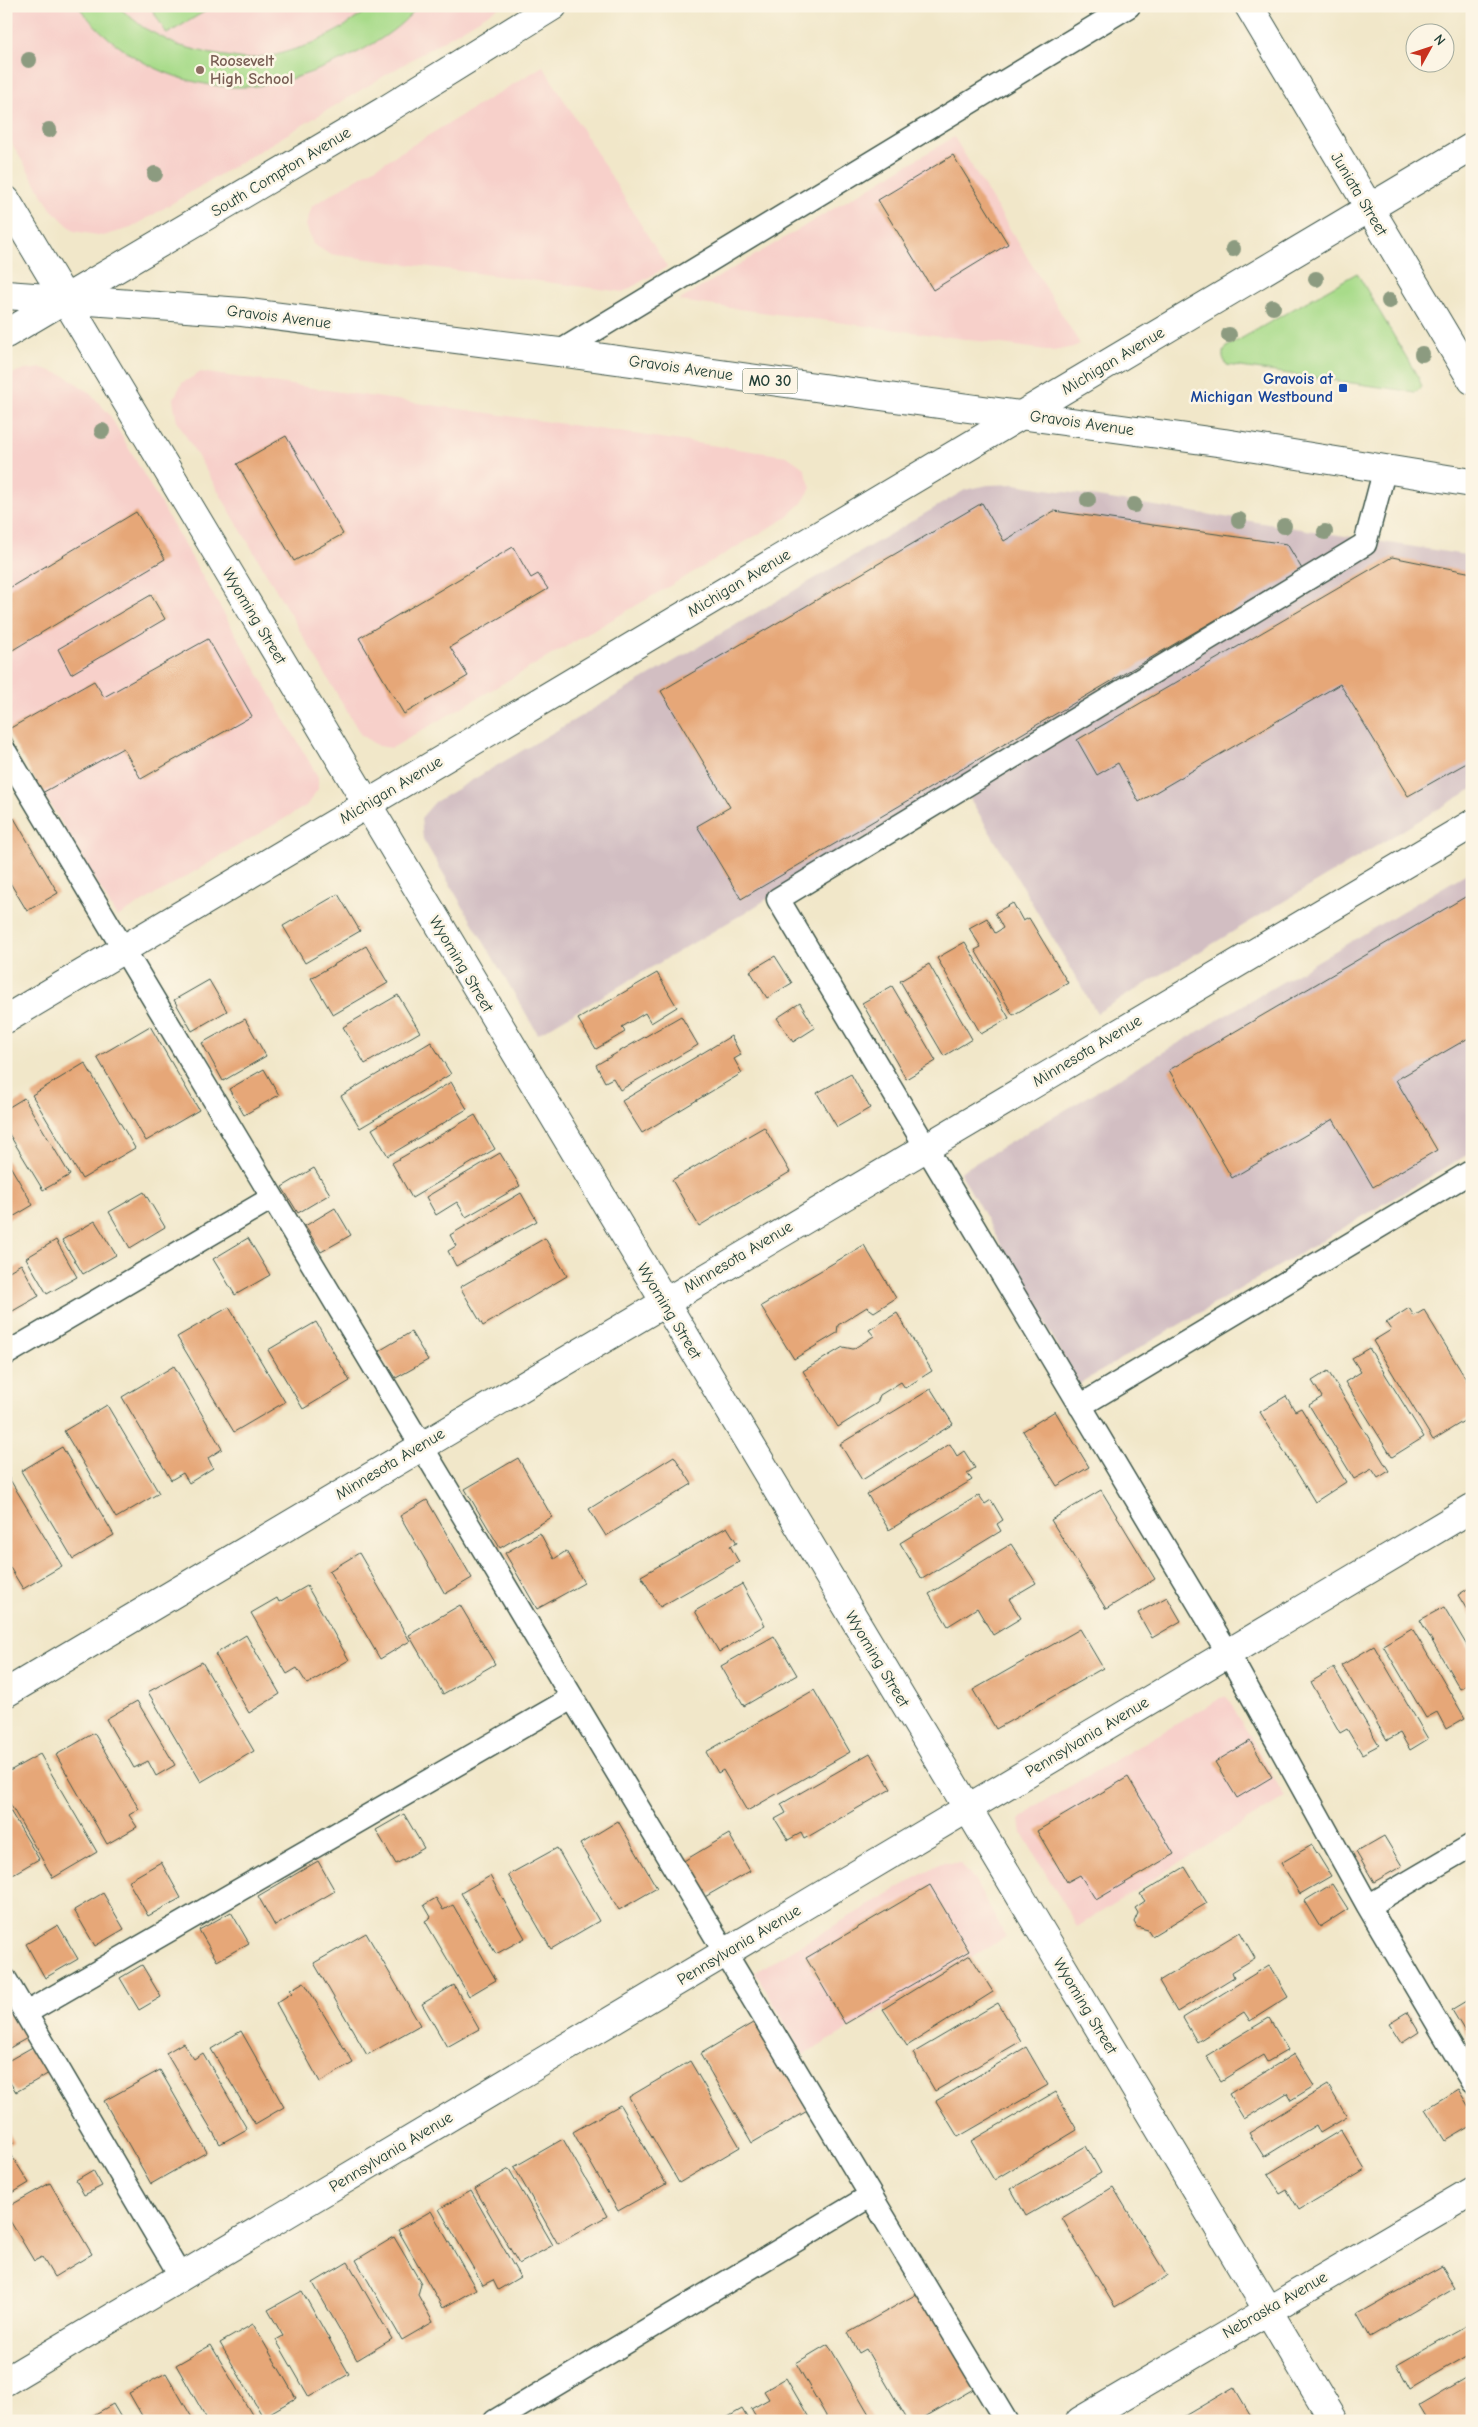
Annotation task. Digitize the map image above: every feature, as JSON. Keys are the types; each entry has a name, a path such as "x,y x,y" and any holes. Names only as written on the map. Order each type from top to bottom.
{"street":[{"name":"South Compton Avenue","path":"6,334 384,111 553,6"},
{"name":"Juniata Street","path":"1249,6 1368,209 1472,380"},
{"name":"Michigan Avenue","path":"6,1019 1472,147"},
{"name":"Wyoming Street","path":"6,200 966,1810 1334,2421"},
{"name":"Gravois Avenue","path":"6,294 242,312 559,352 1024,414 1386,468 1472,483"},
{"name":"Minnesota Avenue","path":"6,1693 1472,824"},
{"name":"Pennsylvania Avenue","path":"6,2381 1472,1508"},
{"name":"Nebraska Avenue","path":"1080,2421 1472,2191"}],"lane":[{"path":"559,352 1129,6"},
{"path":"1386,468 1365,544 778,899 1228,1653 1368,1906 1472,2082"},
{"path":"6,754 1006,2421"},
{"path":"1080,1406 1472,1171"},
{"path":"6,1354 272,1198"},
{"path":"26,2013 572,1698"},
{"path":"1368,1906 1472,1845"},
{"path":"6,1980 181,2277"},
{"path":"495,2421 870,2196"}],"shaded area":[{"name":"Roosevelt High School","path":"6,6 501,6 131,228 103,236 74,231 51,209 6,134"},
{"path":"543,66 667,267 623,292 329,254 313,244 306,225 312,206"},
{"path":"954,137 1080,344 1054,351 678,301"},
{"path":"42,368 66,376 90,393 109,414 318,777 318,789 306,806 117,917 6,729 6,378 18,371"},
{"path":"201,372 787,456 804,468 811,488 802,503 786,518 392,748 378,746 361,735 177,421 173,400 182,383"},
{"path":"1015,484 1472,556 1472,789 1097,1013 959,780 751,909 538,1034 423,839 421,818 435,802 965,490 988,485"},
{"path":"1472,870 1472,1152 1079,1384 960,1172"},
{"path":"1226,1695 1285,1797 1077,1927 1022,1833 1020,1820 1033,1808"},
{"path":"941,1863 960,1863 974,1880 1006,1937 804,2055 755,1972"}],"green space":[{"path":"78,6 117,6 144,28 177,45 212,54 245,59 276,55 312,44 342,28 374,6 417,6 394,30 344,59 303,75 274,83 260,86 231,87 187,80 166,73 146,63 127,52 109,38"},
{"path":"150,6 214,6 167,34"},
{"path":"1357,273 1419,379 1422,387 1415,392 1227,365 1223,358 1223,352 1228,346"}],"building":[{"path":"953,155 1008,244 933,290 878,200"},
{"path":"286,436 343,534 294,561 237,464"},
{"path":"982,503 1004,541 1054,511 1287,544 1302,569 741,899 697,826 730,807 661,691"},
{"path":"136,512 165,559 6,654 6,590"},
{"path":"513,547 531,578 538,574 548,589 450,647 468,676 404,714 359,638"},
{"path":"1392,557 1472,573 1472,760 1408,796 1340,684 1139,802 1118,763 1097,775 1077,740"},
{"path":"151,595 165,619 71,674 58,649"},
{"path":"208,639 252,716 141,779 123,748 42,793 7,730 94,681 104,697"},
{"path":"14,818 58,893 27,911 6,876 6,823"},
{"path":"1472,893 1472,1036 1396,1080 1437,1150 1373,1187 1333,1119 1232,1178 1169,1070"},
{"path":"338,894 360,931 305,963 283,926"},
{"path":"1013,903 1023,921 1029,918 1068,983 1013,1015 975,950 981,947 969,928 987,918 995,933 1003,928 995,913"},
{"path":"965,942 1009,1018 981,1034 937,958"},
{"path":"366,946 388,983 333,1015 311,978"},
{"path":"775,956 792,983 767,998 750,971"},
{"path":"929,964 972,1039 944,1056 900,981"},
{"path":"657,973 677,1007 651,1023 645,1013 622,1027 625,1032 596,1049 578,1019"},
{"path":"209,980 227,1011 192,1031 174,1000"},
{"path":"892,986 936,1061 906,1079 862,1003"},
{"path":"398,995 420,1032 365,1064 343,1027"},
{"path":"800,1003 815,1028 793,1042 777,1018"},
{"path":"681,1016 698,1045 620,1090 613,1078 605,1082 596,1065"},
{"path":"245,1019 266,1056 223,1081 202,1043"},
{"path":"150,1026 199,1110 146,1141 97,1057"},
{"path":"731,1036 741,1055 734,1059 742,1073 642,1133 622,1101"},
{"path":"431,1042 451,1074 360,1128 341,1096"},
{"path":"85,1063 135,1148 82,1179 32,1095"},
{"path":"264,1069 279,1095 244,1115 229,1089"},
{"path":"851,1074 870,1108 837,1127 817,1093"},
{"path":"451,1082 467,1109 388,1156 372,1129"},
{"path":"24,1098 70,1175 43,1190 6,1129 6,1109"},
{"path":"475,1115 495,1149 412,1198 392,1163"},
{"path":"764,1127 790,1172 699,1226 672,1180"},
{"path":"500,1153 520,1186 466,1217 457,1202 436,1215 426,1197"},
{"path":"6,1159 33,1205 6,1221"},
{"path":"314,1168 330,1194 298,1213 282,1187"},
{"path":"144,1192 165,1227 130,1248 109,1212"},
{"path":"521,1193 537,1221 456,1266 448,1251 456,1246 450,1235"},
{"path":"335,1208 351,1235 321,1252 305,1226"},
{"path":"95,1221 116,1255 83,1274 62,1240"},
{"path":"248,1238 270,1275 235,1295 213,1259"},
{"path":"545,1238 567,1276 483,1326 460,1287"},
{"path":"56,1240 77,1277 47,1294 26,1258"},
{"path":"864,1245 896,1298 874,1312 867,1307 838,1325 837,1333 794,1359 761,1306"},
{"path":"21,1264 39,1296 11,1312 6,1305 6,1273"},
{"path":"229,1307 285,1402 234,1432 177,1337"},
{"path":"1409,1308 1414,1316 1424,1310 1472,1389 1472,1416 1433,1440 1373,1341 1391,1330 1386,1323"},
{"path":"897,1313 932,1371 905,1388 901,1382 880,1395 877,1403 838,1427 803,1371 843,1347 853,1349 874,1336 869,1330"},
{"path":"316,1322 350,1381 303,1409 268,1350"},
{"path":"411,1332 428,1360 396,1378 379,1351"},
{"path":"1369,1348 1424,1437 1392,1457 1345,1382 1361,1372 1352,1358"},
{"path":"174,1366 222,1449 208,1458 213,1468 189,1483 183,1473 171,1480 122,1397"},
{"path":"1328,1371 1389,1471 1378,1478 1372,1469 1354,1479 1309,1405 1322,1397 1312,1381"},
{"path":"931,1389 953,1424 862,1480 840,1444"},
{"path":"1286,1396 1295,1411 1301,1408 1346,1482 1315,1502 1260,1412"},
{"path":"107,1405 159,1493 116,1518 64,1431"},
{"path":"1055,1411 1089,1467 1057,1486 1023,1431"},
{"path":"950,1444 957,1456 964,1451 975,1468 967,1473 972,1480 889,1530 867,1494"},
{"path":"62,1447 114,1535 73,1559 21,1471"},
{"path":"674,1456 692,1484 606,1536 589,1509"},
{"path":"518,1458 552,1517 500,1548 465,1489"},
{"path":"9,1478 62,1566 23,1589 6,1561 6,1480"},
{"path":"1101,1490 1155,1579 1106,1609 1051,1520"},
{"path":"979,1495 985,1504 991,1500 1003,1520 997,1524 1001,1531 922,1579 900,1543"},
{"path":"427,1500 472,1578 445,1594 400,1516"},
{"path":"727,1527 737,1543 730,1546 739,1562 660,1607 641,1576"},
{"path":"540,1533 554,1559 566,1551 584,1583 537,1609 505,1553"},
{"path":"1011,1544 1036,1583 1009,1599 1021,1618 993,1635 977,1608 948,1626 929,1594"},
{"path":"359,1553 410,1641 380,1659 329,1571"},
{"path":"742,1584 765,1625 719,1652 695,1611"},
{"path":"307,1586 349,1660 307,1684 297,1668 287,1674 251,1613 277,1598 279,1602"},
{"path":"1472,1586 1472,1618 1458,1595"},
{"path":"1167,1597 1181,1621 1152,1638 1138,1613"},
{"path":"460,1605 495,1664 443,1694 409,1635"},
{"path":"1444,1607 1472,1654 1472,1682 1460,1689 1420,1620"},
{"path":"1412,1628 1465,1718 1446,1729 1437,1712 1426,1718 1383,1645"},
{"path":"1080,1629 1103,1668 996,1729 973,1690"},
{"path":"246,1635 280,1694 249,1713 215,1654"},
{"path":"774,1636 797,1675 744,1706 721,1666"},
{"path":"1374,1646 1428,1739 1410,1750 1400,1733 1387,1740 1342,1665"},
{"path":"202,1662 254,1751 201,1782 148,1692"},
{"path":"1334,1668 1379,1745 1362,1754 1347,1729 1340,1733 1311,1682"},
{"path":"814,1690 850,1752 747,1811 723,1770 718,1773 706,1752"},
{"path":"137,1701 175,1765 156,1776 148,1761 134,1768 106,1719"},
{"path":"94,1733 139,1809 129,1815 137,1827 107,1844 56,1755"},
{"path":"1250,1741 1272,1777 1237,1798 1215,1762"},
{"path":"870,1753 891,1789 804,1839 801,1833 788,1840 775,1819 786,1813 781,1804"},
{"path":"40,1754 97,1852 53,1878 6,1797 6,1773"},
{"path":"1128,1777 1174,1854 1096,1900 1080,1875 1067,1882 1037,1831"},
{"path":"6,1804 39,1859 6,1878"},
{"path":"404,1814 424,1848 396,1864 376,1830"},
{"path":"618,1821 657,1888 619,1910 580,1844"},
{"path":"729,1834 750,1871 703,1898 682,1862"},
{"path":"1384,1836 1402,1866 1374,1882 1356,1852"},
{"path":"1312,1845 1331,1876 1300,1894 1281,1863"},
{"path":"557,1848 599,1921 551,1949 508,1875"},
{"path":"318,1861 335,1891 275,1926 258,1896"},
{"path":"161,1862 181,1898 148,1916 128,1881"},
{"path":"1185,1867 1207,1903 1152,1936 1148,1930 1137,1927 1134,1922 1138,1913 1135,1908 1145,1901 1140,1894"},
{"path":"490,1876 525,1938 496,1954 461,1893"},
{"path":"1332,1884 1348,1909 1320,1927 1304,1901"},
{"path":"930,1885 969,1951 845,2024 806,1958"},
{"path":"103,1893 124,1929 95,1946 74,1910"},
{"path":"436,1898 443,1910 453,1905 496,1980 469,1996 425,1921 431,1917 424,1905"},
{"path":"231,1912 249,1943 217,1961 199,1930"},
{"path":"58,1925 78,1959 45,1978 26,1944"},
{"path":"1240,1932 1255,1958 1232,1972 1234,1977 1177,2012 1159,1981"},
{"path":"366,1933 420,2025 367,2055 314,1963"},
{"path":"970,1955 993,1992 907,2046 883,2009"},
{"path":"142,1965 161,1997 139,2010 120,1978"},
{"path":"1269,1965 1288,1997 1250,2021 1244,2012 1197,2042 1183,2018"},
{"path":"304,1982 353,2063 320,2082 276,2003 292,1993 290,1990"},
{"path":"454,1985 479,2029 447,2047 422,2004"},
{"path":"1472,1998 1472,2043 1452,2010"},
{"path":"998,2003 1021,2041 935,2091 913,2053"},
{"path":"12,2005 31,2036 6,2050 6,2009"},
{"path":"1407,2012 1419,2032 1402,2043 1389,2023"},
{"path":"1269,2018 1288,2050 1267,2062 1263,2055 1221,2081 1206,2056"},
{"path":"758,2020 809,2110 752,2143 700,2054"},
{"path":"241,2031 284,2107 255,2124 211,2049"},
{"path":"183,2043 194,2059 203,2053 247,2129 220,2144 166,2053"},
{"path":"36,2045 51,2072 16,2092 6,2076 6,2062"},
{"path":"1026,2047 1048,2085 958,2137 936,2101"},
{"path":"1294,2054 1314,2086 1291,2100 1287,2093 1244,2119 1229,2094"},
{"path":"690,2061 740,2147 679,2183 629,2097"},
{"path":"160,2070 207,2152 151,2184 104,2101"},
{"path":"1328,2085 1347,2117 1320,2133 1316,2125 1264,2157 1249,2133"},
{"path":"1458,2089 1472,2112 1472,2125 1445,2141 1425,2109"},
{"path":"1055,2092 1077,2130 994,2180 971,2141"},
{"path":"620,2105 666,2184 618,2211 573,2132"},
{"path":"6,2128 14,2142 6,2147"},
{"path":"1341,2130 1365,2170 1299,2210 1287,2190 1280,2194 1268,2174"},
{"path":"563,2139 607,2216 558,2244 514,2167"},
{"path":"1086,2146 1101,2173 1026,2216 1011,2189"},
{"path":"12,2156 29,2183 6,2197 6,2159"},
{"path":"509,2169 553,2245 519,2264 475,2189"},
{"path":"93,2170 102,2186 84,2195 76,2180"},
{"path":"50,2183 92,2254 54,2277 42,2257 34,2261 6,2214 6,2208"},
{"path":"1113,2187 1167,2276 1115,2307 1062,2218"},
{"path":"471,2191 520,2277 498,2290 493,2280 483,2285 439,2209"},
{"path":"431,2211 476,2289 443,2308 398,2230"},
{"path":"394,2237 421,2283 418,2295 433,2322 402,2340 356,2260"},
{"path":"348,2262 392,2339 357,2360 313,2283"},
{"path":"1442,2266 1455,2287 1370,2337 1357,2314"},
{"path":"302,2291 349,2374 309,2397 276,2340 283,2336 268,2310"},
{"path":"922,2291 977,2387 918,2421 908,2421 866,2349 859,2353 848,2333"},
{"path":"1472,2322 1472,2353 1410,2389 1397,2365"},
{"path":"253,2324 296,2398 263,2417 220,2343"},
{"path":"828,2344 873,2421 829,2421 796,2363"},
{"path":"211,2345 254,2418 249,2421 208,2421 176,2365"},
{"path":"166,2373 194,2421 145,2421 129,2393"},
{"path":"1472,2375 1472,2421 1428,2421 1419,2406"},
{"path":"786,2378 811,2421 758,2421 751,2409 769,2399 764,2391"},
{"path":"1234,2387 1254,2421 1176,2421"},
{"path":"113,2404 123,2421 83,2421"},
{"path":"742,2409 749,2421 721,2421"}],"place":[{"name":"Roosevelt High School","path":"200,70"},
{"name":"Gravois at Michigan Westbound","path":"1343,388"}]}
